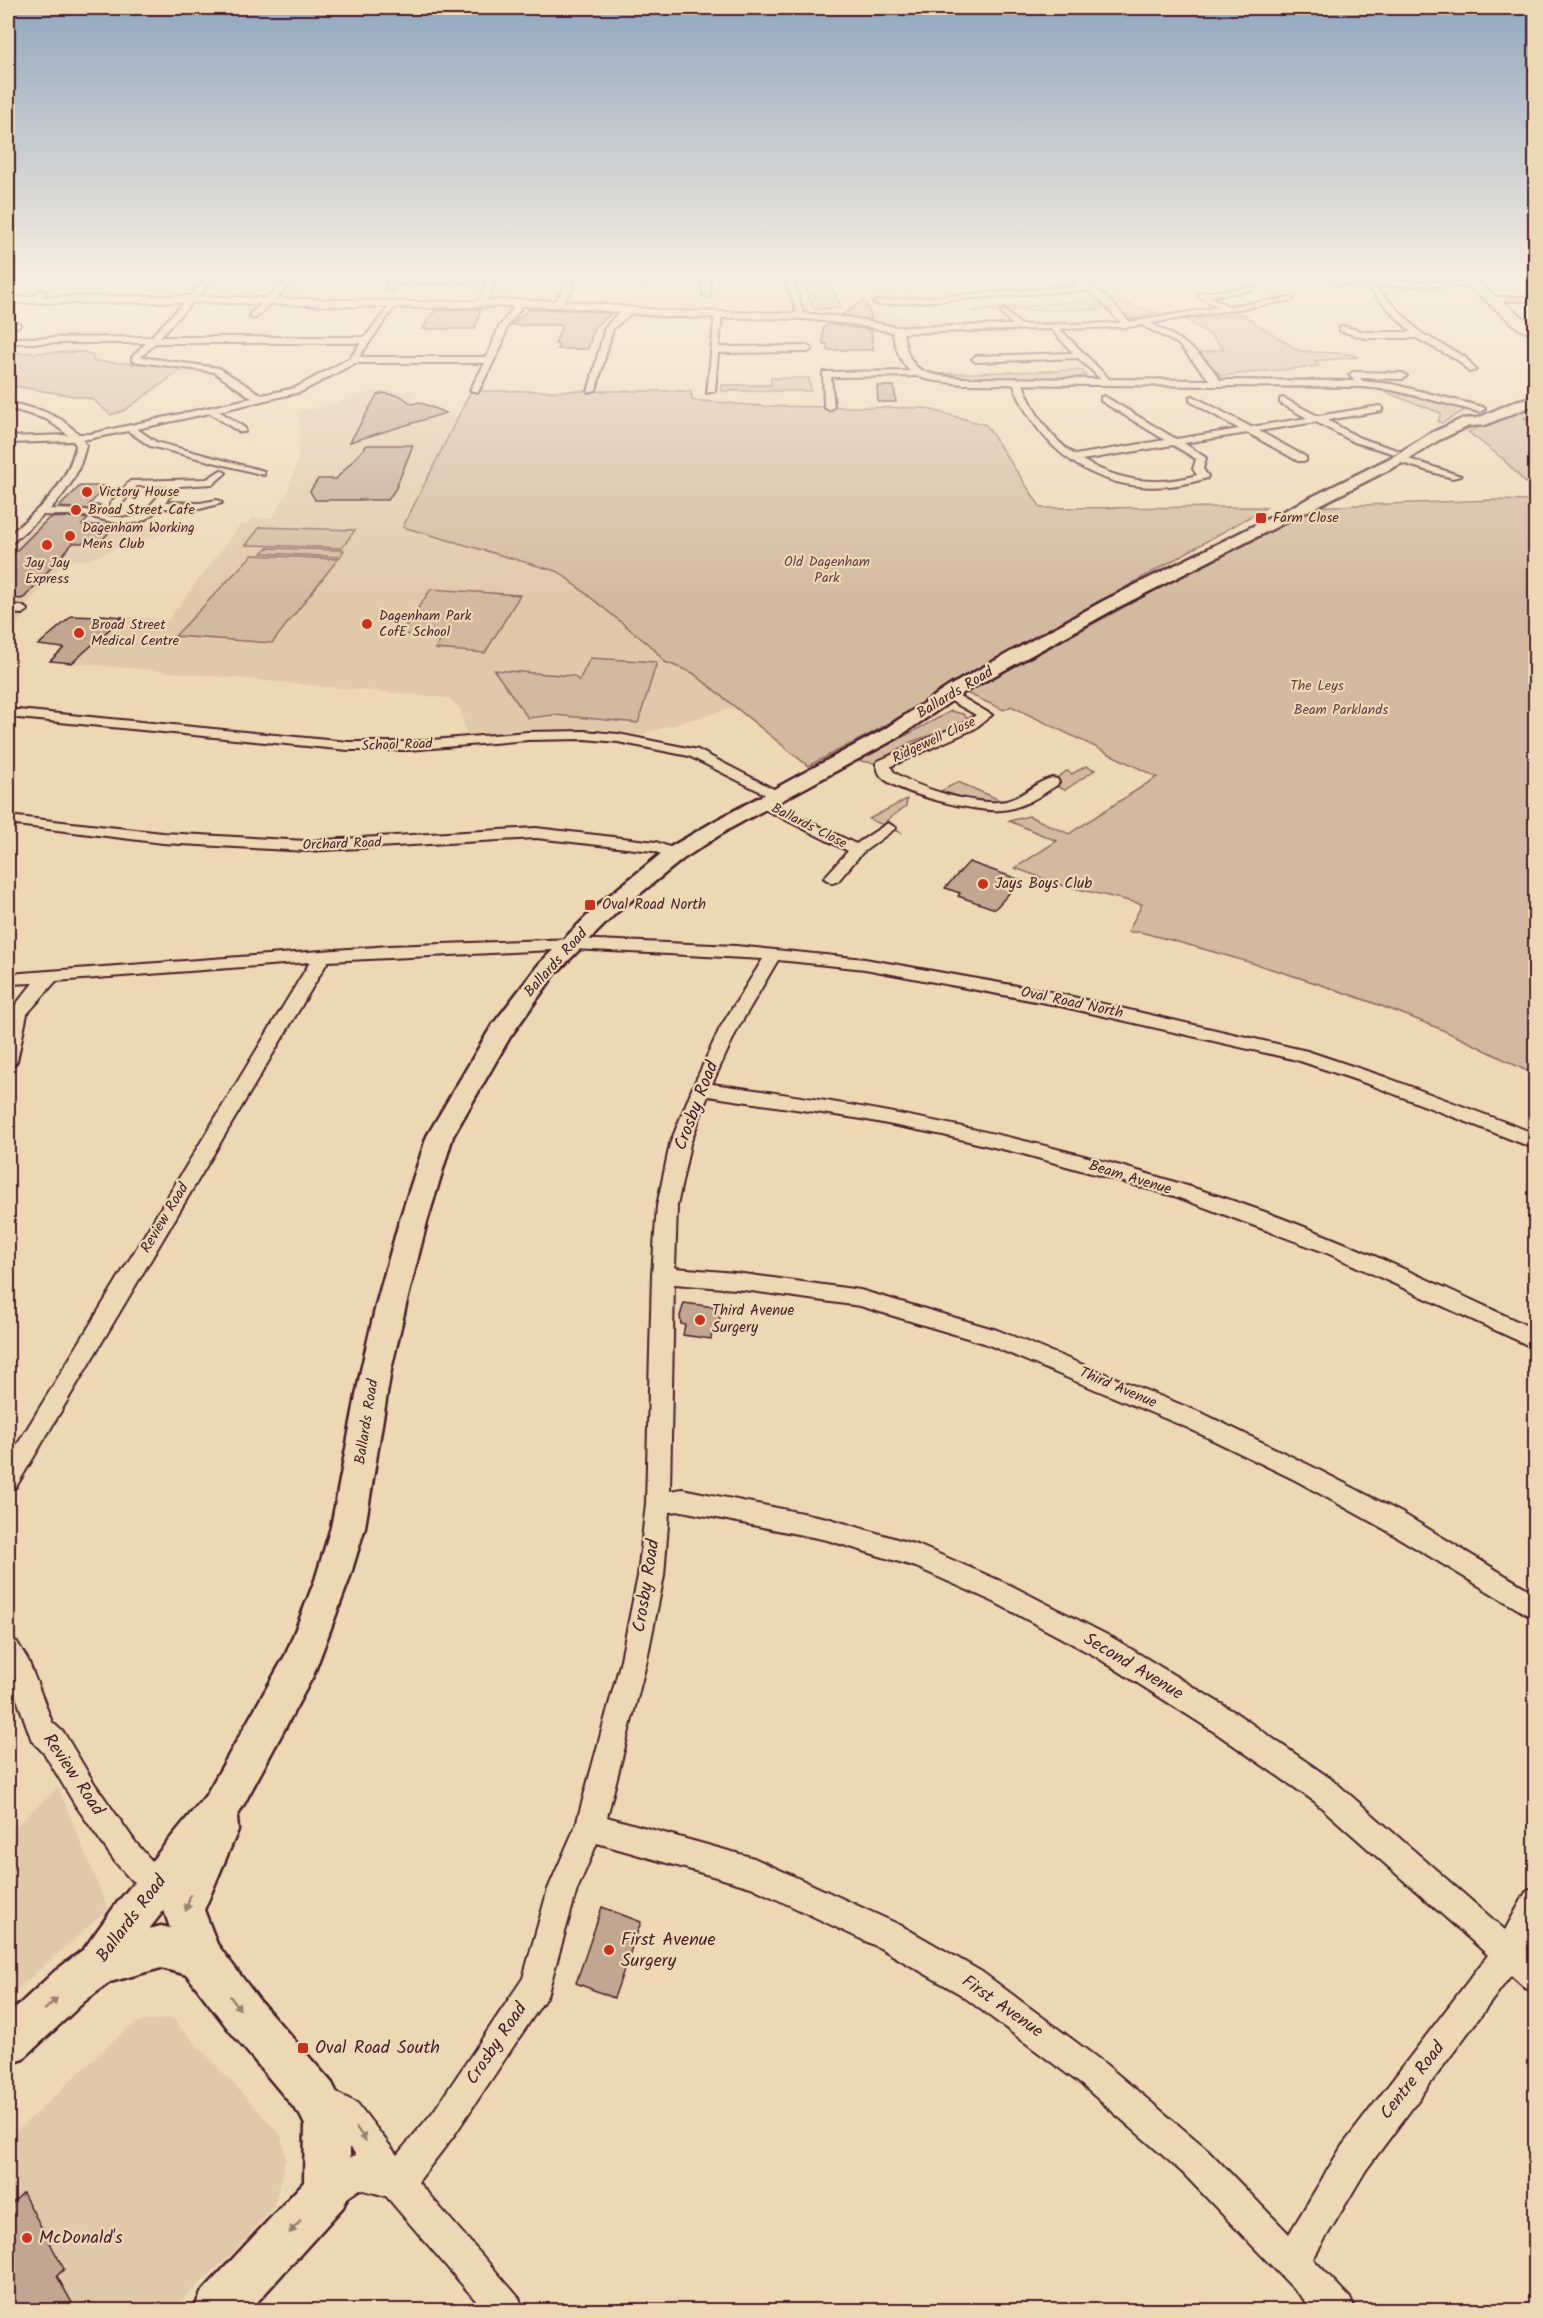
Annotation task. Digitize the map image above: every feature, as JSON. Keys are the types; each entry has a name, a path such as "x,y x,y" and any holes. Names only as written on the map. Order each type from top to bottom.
{"main road":[{"name":"Ballards Road","path":"1467,422 1464,418 1479,409 1525,389"},
{"name":"Ballards Road","path":"8,2044 70,1986 99,1965 161,1881 220,1809 300,1664 332,1580 348,1527 375,1370 413,1222 440,1136 500,1033 542,975 608,908 675,854 768,798 890,735 949,694 1165,576 1397,455 1467,422 1480,422 1508,409 1536,400"},
{"name":"Ballards Road","path":"1479,409 1508,409"},
{"name":"Ballards Road","path":"200,1957 184,1910 218,1830 220,1809"},
{"path":"99,1965 160,1947 200,1957 244,2015 316,2100 328,2123 327,2191 218,2310"}],"street":[{"path":"238,384 261,399"},
{"path":"8,440 77,439 261,399 298,390 308,384"},
{"path":"475,390 478,384"},
{"path":"591,390 593,384"},
{"path":"710,391 711,384"},
{"path":"827,384 829,407"},
{"path":"1018,384 1024,402 1041,428 1063,451 1105,476 1132,483 1174,484 1203,476 1198,470 1201,458 1104,399"},
{"path":"1363,384 1392,387 1479,409"},
{"path":"1193,399 1302,459"},
{"path":"1283,401 1357,440 1456,476"},
{"path":"8,405 25,408 55,419 81,445 73,473 40,512 8,541"},
{"path":"1074,458 1378,409"},
{"path":"212,410 242,430"},
{"path":"129,428 153,444 260,473"},
{"path":"114,506 134,483 209,482 221,473"},
{"path":"40,512 86,513 106,519 130,521 146,516 176,483"},
{"path":"156,505 200,506 217,503"},
{"path":"8,609 22,610"},
{"name":"Ridgewell Close","path":"949,694 985,715 969,726 884,764 886,773 898,782 932,794 980,805 1000,806 1020,802 1052,782"},
{"name":"School Road","path":"8,713 348,746 417,745 528,736 584,735 618,738 693,753 768,798"},
{"name":"Ballards Close","path":"768,798 857,850"},
{"name":"Orchard Road","path":"8,820 163,838 307,846 536,833 656,847 675,854"},
{"name":"Ballards Close","path":"831,878 857,850 888,828"},
{"name":"Oval Road North","path":"8,980 322,956 573,944 774,954 865,964 972,981 1155,1020 1301,1055 1378,1081 1536,1142"},
{"name":"Crosby Road","path":"396,2182 444,2123 536,1985 563,1889 590,1827 633,1664 651,1576 658,1503 663,1275 667,1206 680,1144 701,1089 729,1029 774,954"},
{"name":"Review Road","path":"8,1480 320,963 322,956"},
{"path":"8,1061 13,1010 52,975"},
{"name":"Beam Avenue","path":"701,1089 811,1104 975,1135 1154,1184 1334,1247 1536,1341"},
{"name":"Third Avenue","path":"663,1275 736,1281 860,1298 989,1336 1196,1421 1303,1473 1393,1521 1536,1608"},
{"name":"Second Avenue","path":"658,1503 682,1500 827,1528 920,1557 1003,1594 1104,1647 1217,1718 1324,1791 1536,1977"},
{"name":"Review Road","path":"8,1651 19,1669 42,1731 54,1743 84,1793 126,1853 141,1870 161,1881"},
{"name":"First Avenue","path":"590,1827 754,1873 891,1937 971,1983 1093,2074 1195,2161 1338,2310"},
{"name":"Centre Road","path":"1292,2261 1354,2158 1458,2023 1509,1952 1536,1902"},
{"path":"316,2100 346,2114 396,2182 507,2310"},
{"path":"327,2191 356,2171 396,2182"}],"shaded area":[{"name":"Dagenham Park CofE School","path":"374,391 417,391 404,415 459,415 404,527 559,572 651,646 665,662 693,673 736,707 638,735 613,730 564,729 467,736 460,709 448,698 72,663 118,616 168,620 241,524 247,525 252,518 272,518 288,491 297,462 300,434 299,410 320,408"},
{"path":"29,522 186,524 145,540 123,539 111,551 86,560 66,560 22,610 28,612 8,635 8,541"},
{"path":"58,1787 108,1909 8,1998 8,1833"},
{"path":"172,2018 281,2135 286,2159 274,2206 235,2251 171,2310 8,2310 8,2139 123,2032 140,2021"}],"green space":[{"path":"161,384 125,410 111,415 92,399 8,385"},
{"path":"810,384 811,391 721,391 722,385"},
{"path":"1371,387 1458,407 1464,411 1442,423 1438,422 1441,413"},
{"name":"Old Dagenham Park","path":"471,391 691,391 692,400 761,406 925,408 986,425 1041,508 1267,507 872,733 808,766 693,673 665,662 653,648 559,572 403,527"},
{"path":"1535,405 1535,493 1503,459 1468,432"},
{"name":"Beam Parklands","path":"1495,500 1535,501 1535,1075 1441,1030 1357,997 1213,952 1140,932 1128,932 1142,904 1061,885 1015,868 1057,841 1009,821 1029,816 1069,834 1157,777 1011,706 1004,710 966,693 1308,507"},
{"path":"260,527 355,530 342,548 246,545"},
{"path":"267,548 344,550 340,557 262,553"},
{"path":"252,555 338,559 272,643 175,636"},
{"path":"431,589 520,595 485,653 435,649 443,637 400,634"},
{"path":"590,658 657,662 638,723 554,715 528,718 494,670 574,676 579,681"},
{"path":"951,711 963,714 967,718 966,722 955,729 948,729 911,742 875,763 858,761"},
{"path":"1086,766 1095,770 1065,790 1049,783 1067,771 1072,774"},
{"path":"958,782 1007,803 982,803 941,791"},
{"path":"907,799 906,806 886,821 889,826 902,833 869,819"}],"building":[{"path":"877,386 894,386 896,402 878,402"},
{"path":"383,393 401,396 412,404 419,402 446,413 350,442 377,395"},
{"path":"367,445 413,445 396,488 388,500 315,500 310,491 318,479 336,479"},
{"path":"80,486 106,486 89,505 100,505 95,510 59,507"},
{"path":"49,518 88,519 82,525 115,525 100,543 73,543 25,597 21,599 8,597 8,559"},
{"name":"Broad Street Medical Centre","path":"101,615 123,617 72,663 50,661 64,648 38,645 72,616 98,617"},
{"name":"Jays Boys Club","path":"969,862 1021,880 995,909 958,896 960,893 945,888"},
{"name":"Third Avenue Surgery","path":"684,1303 722,1308 717,1330 712,1330 711,1339 683,1335 685,1325 681,1324 680,1316"},
{"name":"First Avenue Surgery","path":"602,1907 641,1922 614,1998 576,1983"},
{"name":"McDonald's","path":"23,2193 64,2269 57,2276 76,2310 8,2310 8,2207"}],"waterway":[{"path":"1525,418 1536,422"}],"place":[{"name":"Victory House","path":"87,492"},
{"name":"Broad Street Cafe","path":"76,510"},
{"name":"Farm Close","path":"1261,518"},
{"name":"Dagenham Working Mens Club","path":"70,536"},
{"name":"Jay Jay Express","path":"47,545"},
{"name":"Dagenham Park CofE School","path":"367,624"},
{"name":"Broad Street Medical Centre","path":"79,633"},
{"name":"Jays Boys Club","path":"983,884"},
{"name":"Oval Road North","path":"590,905"},
{"name":"Third Avenue Surgery","path":"700,1320"},
{"name":"First Avenue Surgery","path":"609,1950"},
{"name":"Oval Road South","path":"303,2048"},
{"name":"McDonald's","path":"27,2238"}],"park label":[{"name":"The Leys","path":"1317,686"}]}
